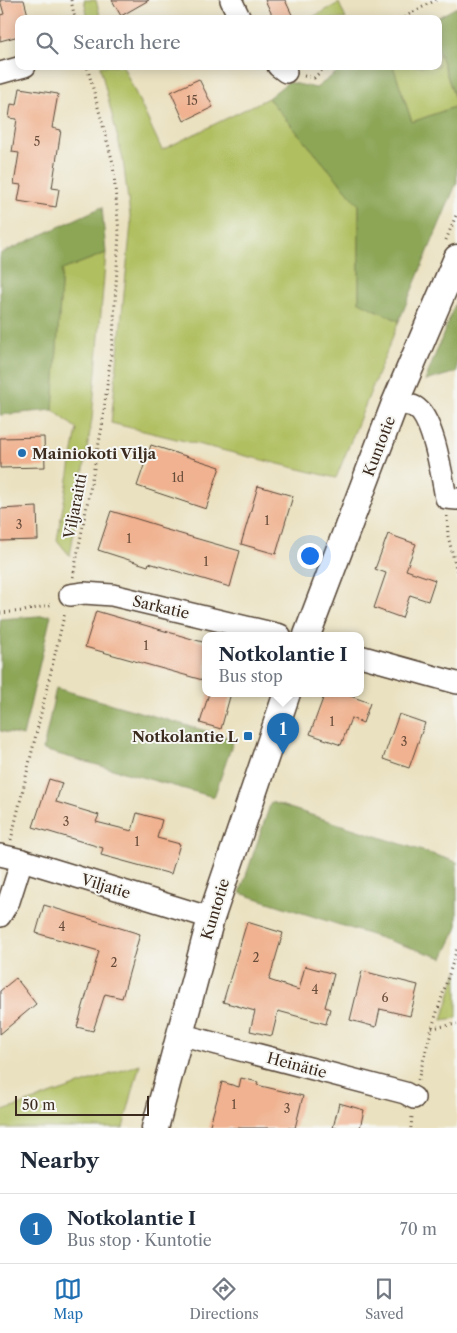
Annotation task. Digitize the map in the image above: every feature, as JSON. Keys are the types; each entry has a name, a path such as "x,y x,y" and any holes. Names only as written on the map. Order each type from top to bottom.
{"street":[{"path":"231,0 238,15"},
{"path":"0,73 15,69"},
{"name":"Kuntotie","path":"307,632 395,403 457,258"},
{"path":"395,403 415,407 427,420 452,499"},
{"name":"Sarkatie","path":"70,595 84,593 112,595 267,632"},
{"path":"364,657 457,683"},
{"name":"Kuntotie","path":"155,1128 211,918 286,697"},
{"path":"0,916 9,901 10,858"},
{"name":"Viljatie","path":"10,858 211,918"},
{"name":"Heinätie","path":"179,1034 405,1093 414,1098"}],"path":[{"path":"71,0 74,15"},
{"path":"408,15 436,0"},
{"name":"Viljaraitti","path":"10,858 70,595 102,427 113,337 119,233 113,163 88,70"},
{"path":"286,70 314,78 322,70"},
{"path":"452,499 448,536 457,572"},
{"path":"0,613 52,606 70,595"},
{"path":"412,1128 414,1098 432,1028 457,949"},
{"path":"432,1028 457,1024"}],"green space":[{"path":"84,0 96,0 100,15 87,15"},
{"path":"339,3 344,15 316,15"},
{"path":"457,7 457,104 442,61 442,15"},
{"path":"442,61 457,106 412,122 394,70 442,70"},
{"path":"101,70 125,70 162,150 268,98 359,205 359,301 399,321 336,478 111,423 131,224 123,160"},
{"path":"340,70 394,70 412,122 457,106 457,182 399,321 359,302 359,205 268,98 288,82 316,88"},
{"path":"102,207 106,253 62,270 53,410 0,415 0,254"},
{"path":"106,253 92,419 70,556 57,540 77,429 53,410 62,270"},
{"path":"457,299 457,372 425,381"},
{"path":"51,615 23,736 0,731 0,619"},
{"path":"56,688 234,739 214,797 43,750"},
{"path":"271,802 457,862 457,929 443,958 240,893"},
{"path":"457,971 457,1018 442,1020"},
{"path":"140,1064 123,1128 0,1128 0,1112"}],"building":[{"path":"0,0 24,0 28,15 15,15 15,37 0,41 0,15 4,14"},
{"path":"112,0 149,0 123,15 120,15"},
{"path":"265,0 285,0 292,15 272,15"},
{"path":"199,79 213,107 184,121 171,92"},
{"path":"20,88 58,94 52,128 61,130 52,188 59,189 56,207 18,201 21,185 14,184 19,153 12,152 17,119 9,118 11,104 17,105"},
{"name":"Mainiokoti Vilja","path":"44,437 45,467 0,468 0,438"},
{"path":"151,445 220,467 206,509 137,486"},
{"path":"258,486 293,496 276,554 241,544"},
{"path":"37,507 38,540 0,541 0,509"},
{"path":"111,511 160,526 160,528 240,551 230,587 149,563 148,566 98,550"},
{"path":"388,534 416,544 406,570 435,580 428,601 410,595 402,618 374,608 386,573 375,569"},
{"path":"96,611 202,642 202,680 85,647"},
{"path":"208,697 230,697 221,729 200,723"},
{"path":"324,697 353,697 370,703 363,723 351,718 341,745 310,734"},
{"path":"399,714 425,723 409,768 383,759"},
{"path":"49,779 62,783 56,802 99,815 96,822 132,831 137,813 162,820 157,838 180,844 171,874 101,855 103,848 33,827"},
{"path":"44,905 140,934 122,998 105,994 93,1031 77,1027 99,951 36,933"},
{"path":"247,922 283,933 269,980 299,990 305,966 334,974 325,1007 330,1009 326,1024 278,1011 272,1036 250,1031 255,1011 223,1002"},
{"path":"362,971 418,985 410,1016 380,1009 376,1027 350,1020"},
{"path":"16,978 36,1004 0,1034 0,991"},
{"path":"241,1078 258,1082 257,1085 303,1096 295,1128 209,1128 222,1082 239,1087"},
{"path":"339,1103 364,1110 360,1128 333,1128"}],"place":[{"name":"Mainiokoti Vilja","path":"22,453"},
{"name":"Notkolantie L","path":"248,736"},
{"name":"Notkolantie I","path":"283,754"}]}
